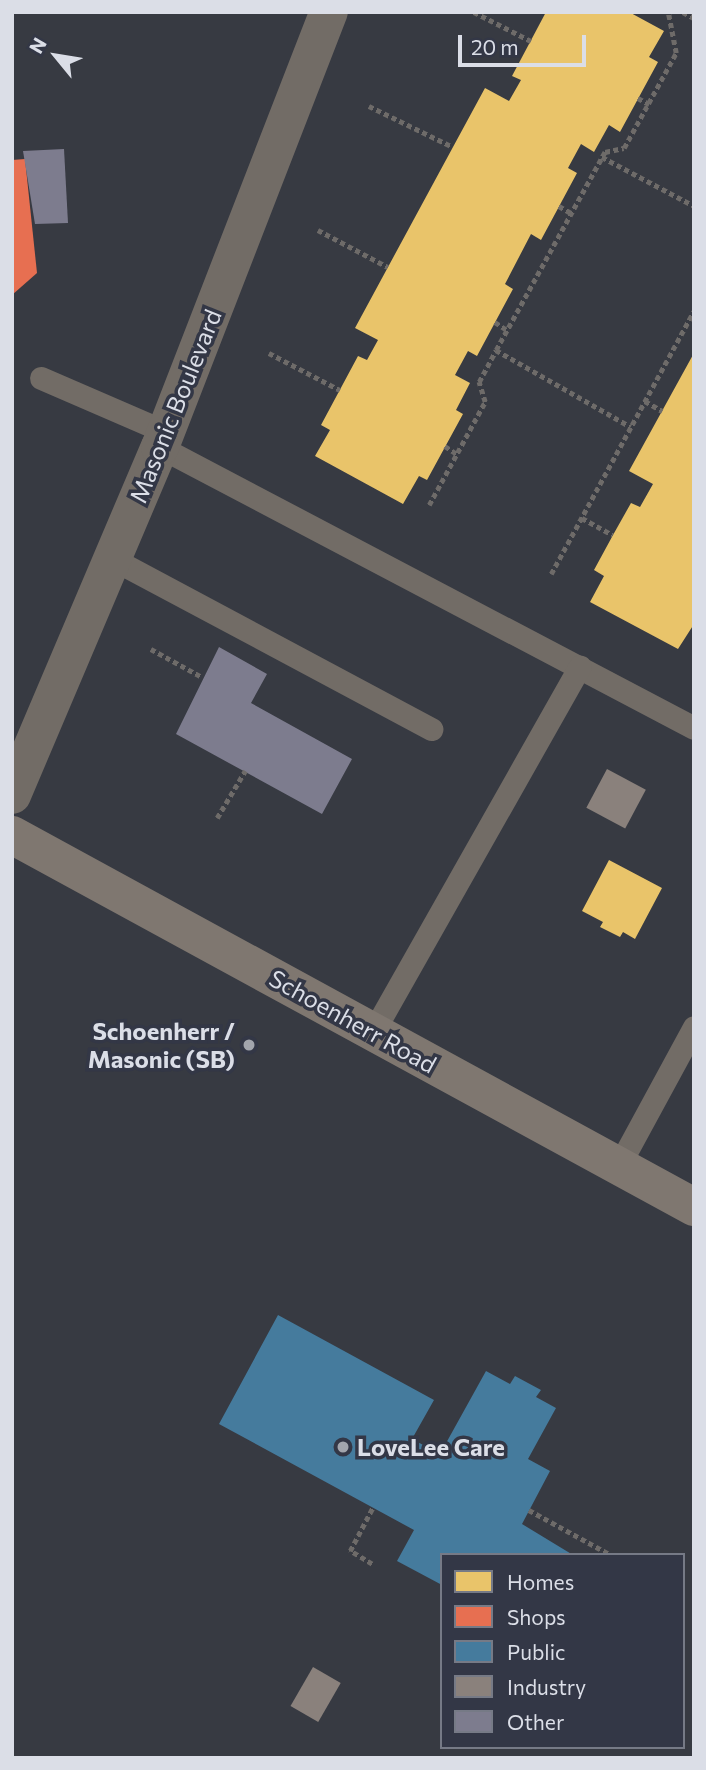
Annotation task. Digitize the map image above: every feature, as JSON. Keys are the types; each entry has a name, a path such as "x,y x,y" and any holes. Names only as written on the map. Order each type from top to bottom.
{"main road":[{"name":"Schoenherr Road","path":"12,835 694,1207"}],"street":[{"name":"Masonic Boulevard","path":"12,795 163,439 329,12"}],"lane":[{"path":"41,378 163,439 694,728"},
{"path":"113,559 431,729"},
{"path":"373,1032 580,666"},
{"path":"618,1167 694,1027"}],"path":[{"path":"474,12 531,41"},
{"path":"429,505 485,402 479,382 496,350 602,157 624,148 676,53 667,12"},
{"path":"682,12 694,18"},
{"path":"638,98 649,104"},
{"path":"369,106 453,147"},
{"path":"602,157 694,206"},
{"path":"559,206 571,213"},
{"path":"318,230 388,267"},
{"path":"551,574 694,311"},
{"path":"495,322 507,330"},
{"path":"496,350 631,427"},
{"path":"269,353 340,390"},
{"path":"645,401 662,411"},
{"path":"445,446 457,454"},
{"path":"582,518 613,535"},
{"path":"151,649 202,677"},
{"path":"217,818 245,771"},
{"path":"372,1564 349,1551 373,1507"},
{"path":"529,1510 607,1553"}],"building: Homes":[{"path":"546,12 629,12 664,31 649,57 658,62 620,132 609,125 594,152 581,144 568,168 577,173 541,240 531,234 505,284 513,289 477,356 468,351 455,375 470,383 456,410 463,414 427,480 419,476 403,504 315,456 330,430 321,425 358,356 367,360 378,340 355,328 485,88 509,101 521,80 512,76"},
{"path":"694,353 694,624 678,649 590,602 604,576 594,570 631,503 640,507 653,484 629,471"},
{"path":"609,860 662,888 635,939 623,932 620,937 600,927 603,922 582,911"}],"building: Shops":[{"path":"25,159 37,273 12,295 12,160"}],"building: Public":[{"name":"LoveLee Care","path":"278,1315 434,1400 412,1439 440,1454 486,1371 510,1384 515,1376 541,1390 536,1397 556,1408 528,1459 550,1471 522,1524 570,1553 440,1553 440,1584 397,1561 414,1530 219,1424"}],"building: Industry":[{"path":"607,769 646,790 625,829 586,808"},
{"path":"313,1667 341,1683 318,1722 290,1706"}],"building: Other":[{"path":"64,149 68,223 35,224 23,151"},
{"path":"219,647 267,674 251,703 352,759 322,814 176,734"}],"place":[{"name":"Schoenherr / Masonic (SB)","path":"249,1045"},
{"name":"LoveLee Care","path":"343,1447"}]}
